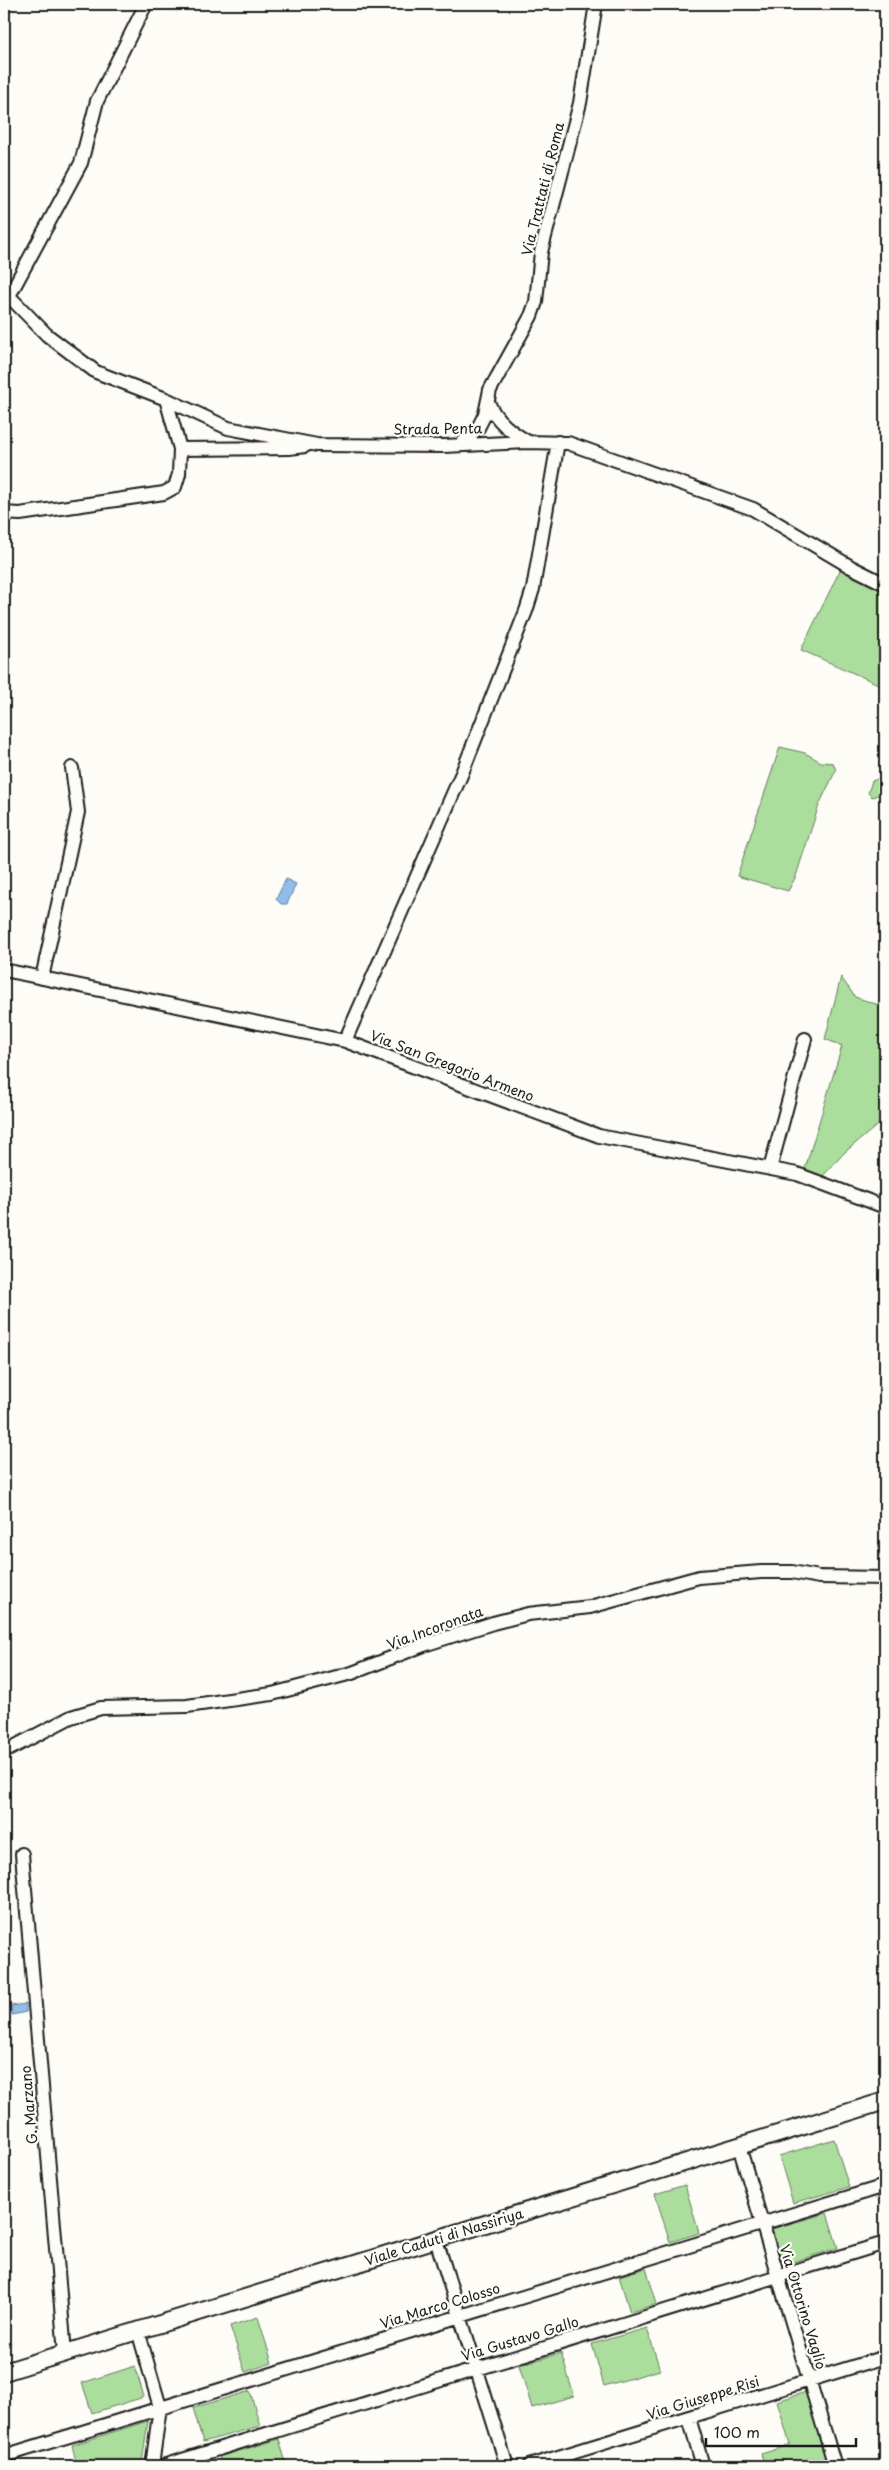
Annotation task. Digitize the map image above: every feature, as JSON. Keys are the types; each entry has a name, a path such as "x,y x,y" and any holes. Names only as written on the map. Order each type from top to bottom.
{"main road":[{"name":"Viale Caduti di Nassiriya","path":"4,2372 885,2101"},
{"name":"Viale Caduti di Nassiriya","path":"4,2383 885,2113"}],"street":[{"path":"7,293 82,163 97,101 146,4"},
{"name":"Via Trattati di Roma","path":"460,445 478,428 488,402 490,390 531,316 536,302 541,252 580,103 596,4"},
{"name":"Strada Penta","path":"7,293 47,334 96,372 166,399 228,428 317,445 568,443 753,509 851,567 885,584"},
{"path":"4,513 20,514 164,493 175,487 179,474 180,449 166,399"},
{"path":"488,402 493,414 513,433 528,442"},
{"path":"345,1041 462,773 526,611 534,579 558,442"},
{"path":"180,449 289,448 317,445"},
{"path":"42,978 78,812 72,768"},
{"name":"Via San Gregorio Armeno","path":"4,970 345,1041 599,1136 797,1174 885,1206"},
{"path":"770,1169 805,1039"},
{"name":"Via Incoronata","path":"4,1752 71,1717 101,1708 187,1706 272,1694 352,1673 447,1637 493,1623 528,1614 590,1607 699,1577 762,1572 792,1572 819,1577 885,1578"},
{"name":"G. Marzano","path":"22,1854 65,2353"},
{"name":"Via Ottorino Vaglio","path":"742,2156 836,2466"},
{"name":"Via Marco Colosso","path":"4,2456 885,2186"},
{"name":"Via Gustavo Gallo","path":"164,2466 476,2368 885,2244"},
{"path":"439,2249 507,2466"},
{"path":"141,2341 160,2407 152,2466"},
{"name":"Via Giuseppe Risi","path":"529,2466 885,2357"},
{"path":"689,2418 703,2466"}],"green space":[{"path":"842,566 885,589 885,687 801,650"},
{"path":"780,747 805,753 821,762 833,763 836,770 819,805 796,876 788,891 737,876"},
{"path":"885,776 881,794 872,797 868,793 872,781"},
{"path":"841,977 855,997 885,1007 885,1119 845,1152 822,1177 804,1172 842,1046 825,1039"},
{"path":"834,2139 849,2187 793,2203 779,2156"},
{"path":"685,2185 699,2233 670,2242 655,2194"},
{"path":"827,2213 838,2248 783,2265 772,2229"},
{"path":"646,2268 657,2304 630,2312 619,2276"},
{"path":"258,2317 272,2363 245,2372 230,2326"},
{"path":"647,2328 660,2370 604,2386 592,2344"},
{"path":"561,2353 574,2396 532,2408 519,2365"},
{"path":"135,2366 144,2397 92,2413 82,2383"},
{"path":"250,2391 260,2426 203,2442 193,2408"},
{"path":"806,2392 829,2466 765,2466 761,2454 790,2445 777,2401"},
{"path":"148,2421 142,2462 127,2466 77,2466 72,2445"},
{"path":"279,2439 287,2466 222,2466 219,2457"},
{"path":"372,2459 374,2466 348,2466"}],"water":[{"path":"286,879 296,884 287,904 281,904 276,899"},
{"path":"26,2004 26,2012 12,2015 11,2006"}]}
